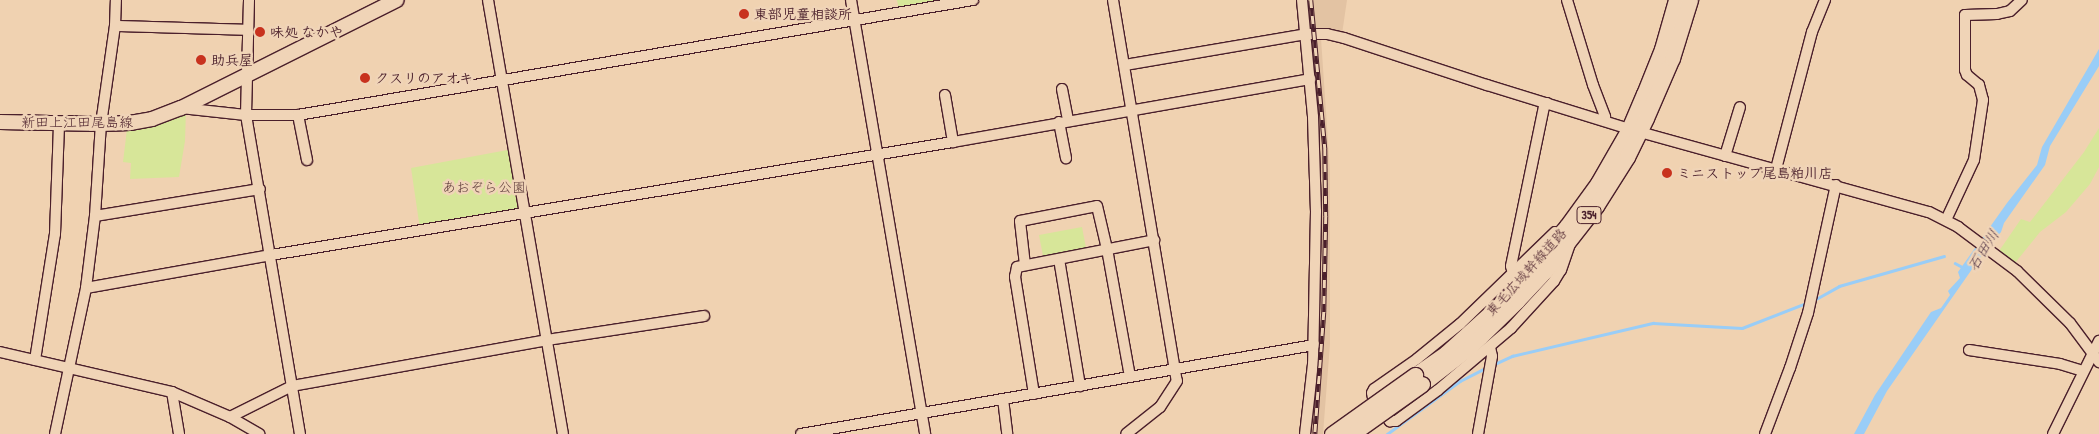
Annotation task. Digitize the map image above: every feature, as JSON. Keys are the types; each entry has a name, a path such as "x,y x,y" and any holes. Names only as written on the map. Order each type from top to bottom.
{"highway":[{"name":"東毛広域幹線道路","path":"1634,130 1662,49 1676,0"},
{"name":"東毛広域幹線道路","path":"1332,434 1419,380 1487,332 1546,270 1598,183 1634,130 1672,58 1690,0"},
{"name":"東毛広域幹線道路","path":"1352,434 1419,380"}],"main road":[{"name":"新田上江田尾島線","path":"0,122 101,124 141,121 181,108 397,0"}],"street":[{"path":"55,434 86,288 95,216 101,124 115,26 116,0"},
{"path":"249,0 246,115 300,434"},
{"path":"488,0 563,434"},
{"path":"851,0 925,434"},
{"path":"181,108 246,115 298,115 502,82 973,0"},
{"path":"1113,0 1177,381 1165,401 1126,434"},
{"path":"1302,0 1307,34 1310,79 1316,211 1314,346 1305,434"},
{"path":"1567,0 1593,85 1606,117 1605,121"},
{"path":"1776,169 1812,32 1825,0"},
{"path":"1946,220 1974,160 1983,100 1979,85 1966,75 1966,15 1997,14 2010,10 2022,0"},
{"path":"115,26 248,30"},
{"path":"1125,65 1307,34 1327,34 1634,130 1929,212 1946,220 1968,235 2023,277 2070,323 2091,354 2099,362"},
{"path":"86,288 524,212 953,142 1063,121 1310,79"},
{"path":"1062,89 1066,158"},
{"path":"945,95 953,142"},
{"path":"1513,273 1511,266 1544,107 1548,104"},
{"path":"1725,156 1740,107"},
{"path":"298,115 307,160"},
{"path":"35,360 55,234 59,123"},
{"path":"1765,434 1808,313 1836,185"},
{"path":"95,216 260,189"},
{"path":"1025,265 1020,221 1097,206 1107,249 1130,377"},
{"path":"1570,232 1561,270 1529,310 1490,347 1438,390 1396,421 1390,421 1373,398 1372,392 1374,389 1417,359 1460,324 1513,273 1551,235 1570,232"},
{"path":"1034,394 1015,277 1017,267 1154,240"},
{"path":"1059,259 1080,386"},
{"path":"230,417 292,386 548,340 704,316"},
{"path":"2053,434 2099,341"},
{"path":"801,434 1314,346"},
{"path":"1478,434 1492,356 1490,347"},
{"path":"1969,350 2060,364 2083,371"},
{"path":"0,352 172,392 230,417 259,434"},
{"path":"172,392 179,434"},
{"path":"1003,399 1007,434"}],"shaded area":[{"path":"1306,0 1347,0 1342,34 1309,30"},
{"path":"1321,38 1330,171 1330,344 1323,434 1308,434 1313,392 1310,39"}],"green space":[{"path":"897,0 958,0 899,11"},
{"path":"186,110 185,141 179,177 130,179 131,163 123,162 127,129"},
{"path":"2099,128 2099,167 2090,184 2066,212 2040,232 2015,263 1999,251 2021,219 2030,222 2084,152"},
{"name":"あおぞら公園","path":"513,149 524,212 420,229 411,168"},
{"path":"1082,227 1086,248 1043,256 1039,235"}],"water":[{"name":"石田川","path":"2099,49 2099,66 2050,146 2045,165 2004,223 2001,232 1977,262 1887,391 1864,434 1854,434 1875,395 1931,312 1941,308 1950,295 1948,291 1960,278 1958,272 2007,203 2037,165 2042,147"}],"waterway":[{"path":"1816,299 1839,286 1944,256"},
{"name":"石田川","path":"1955,263 1964,268"},
{"path":"1497,363 1512,356 1653,323 1742,328 1804,304"},
{"path":"1387,434 1460,381 1482,370"}],"railway":[{"path":"1311,0 1325,148 1326,216 1324,312 1315,434"}],"place":[{"name":"東部児童相談所","path":"744,14"},
{"name":"味処 なかや","path":"260,32"},
{"name":"助兵屋","path":"201,60"},
{"name":"クスリのアオキ","path":"365,78"},
{"name":"ミニストップ尾島粕川店","path":"1667,173"}]}
